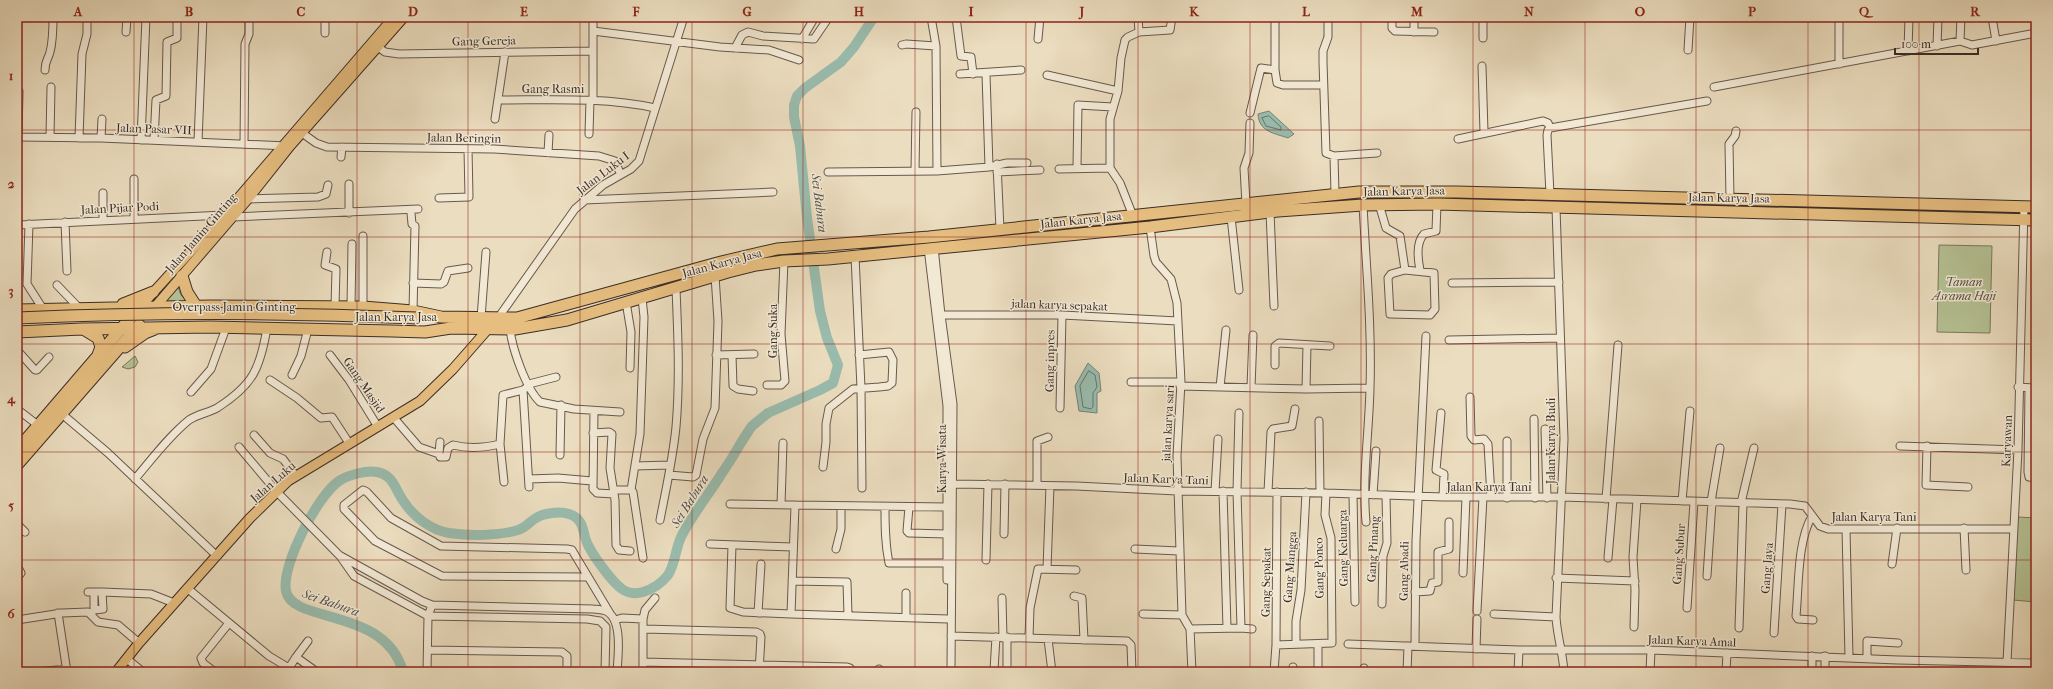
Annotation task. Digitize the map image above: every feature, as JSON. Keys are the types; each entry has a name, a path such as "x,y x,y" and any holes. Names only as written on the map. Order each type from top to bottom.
{"highway":[{"name":"Jalan Karya Jasa","path":"17,332 120,328 211,327 308,328 425,332 456,328 510,329 567,320 756,265 789,260 828,259 1150,227 1231,217 1335,194 1456,192 1730,199 1818,207 2036,220"},
{"name":"Jalan Karya Jasa","path":"441,317 517,318 754,253 793,247 1000,229 1246,204 1275,208 1379,204 1437,204 1556,208 2036,207"},
{"path":"754,253 756,265"},
{"path":"182,276 186,292 196,306"},
{"path":"17,310 110,307 137,300 154,292"},
{"path":"210,306 207,316 211,327"},
{"name":"Jalan Karya Jasa","path":"110,307 363,307 415,318"},
{"name":"Jalan Jamin Ginting","path":"17,450 120,328 140,307"},
{"name":"Jalan Jamin Ginting","path":"17,465 155,307"},
{"path":"93,308 95,318 87,329 98,338 101,347 95,359"},
{"name":"Overpass Jamin Ginting","path":"17,318 204,313 270,313 415,318 456,328"},
{"name":"Overpass Jamin Ginting","path":"17,324 204,319 441,317"},
{"path":"112,356 145,333 160,328"}],"main road":[{"name":"Jalan Jamin Ginting","path":"155,307 182,276 228,216 394,17"},
{"name":"Jalan Jamin Ginting","path":"140,307 228,216 248,199 286,146 302,133 404,17"},
{"path":"456,328 472,334 474,344"},
{"name":"Jalan Luku","path":"116,672 139,643 250,518 295,475 394,418 420,401 434,388 488,329"}],"street":[{"path":"45,70 46,59 50,54 52,44 53,17"},
{"path":"79,138 82,54 87,34 87,17"},
{"path":"126,32 127,17"},
{"path":"141,140 146,17"},
{"path":"154,140 156,100 166,96 167,42 177,38 177,17"},
{"path":"198,142 203,17"},
{"path":"244,143 245,44 249,34 250,17"},
{"path":"325,17 325,33"},
{"path":"589,134 593,17"},
{"name":"Jalan Luku I","path":"498,318 567,219 584,200 602,185 620,173 631,168 639,161 684,17"},
{"path":"802,39 814,17"},
{"path":"735,48 742,35 748,32 763,36 815,39 829,17"},
{"path":"931,17 936,46 937,171"},
{"path":"956,17 961,56 971,57 972,74"},
{"path":"1038,39 1040,17"},
{"path":"1138,17 1139,32"},
{"path":"1133,216 1120,182 1110,168 1110,119 1118,91 1121,58 1126,40 1139,32 1170,30 1172,17"},
{"path":"1276,17 1276,81 1279,85 1322,85"},
{"path":"1328,17 1328,37 1323,51 1322,85 1326,154 1334,156 1377,153"},
{"path":"1392,17 1392,28 1395,31 1434,32"},
{"path":"1414,17 1414,32"},
{"path":"1483,17 1484,38"},
{"path":"1688,50 1690,17"},
{"path":"1839,17 1839,64"},
{"path":"1908,51 1909,17"},
{"path":"1937,46 1938,17"},
{"path":"1960,17 1960,41"},
{"path":"1992,17 1996,41"},
{"path":"593,31 735,48 769,50 799,60"},
{"path":"1714,87 1960,41 1972,45 2036,33"},
{"path":"902,46 906,44 936,46"},
{"name":"Gang Gereja","path":"378,47 385,52 399,54 593,51"},
{"path":"496,119 505,52"},
{"path":"1482,66 1484,132"},
{"path":"1250,113 1261,68 1275,70"},
{"path":"960,74 986,74 1021,70"},
{"path":"986,74 989,167"},
{"path":"1047,75 1118,91"},
{"path":"50,137 51,87"},
{"path":"17,137 19,91"},
{"name":"Gang Rasmi","path":"499,100 591,100 655,108"},
{"path":"1550,128 1707,101"},
{"path":"1077,167 1078,105 1113,107"},
{"path":"915,172 916,112"},
{"path":"101,138 102,119"},
{"path":"1458,139 1484,132 1543,121 1548,124 1550,128"},
{"path":"1246,204 1244,168 1249,153 1250,123"},
{"path":"1550,128 1547,135 1550,194"},
{"path":"1730,199 1729,144 1735,136 1736,131"},
{"name":"Jalan Beringin","path":"302,133 322,146 468,149 612,158 617,163 620,173"},
{"path":"548,153 549,135"},
{"name":"Jalan Pasar VII","path":"17,137 101,138 286,146"},
{"path":"341,157 342,147"},
{"path":"439,198 469,197 468,149"},
{"path":"1334,156 1335,194"},
{"path":"997,168 1026,163"},
{"path":"828,172 915,172 989,167 1040,170"},
{"path":"997,168 1000,229"},
{"path":"1059,169 1110,168"},
{"path":"134,179 134,218"},
{"path":"349,184 349,213"},
{"path":"248,199 318,197 326,195 328,185"},
{"path":"584,200 774,192"},
{"path":"103,193 103,220"},
{"path":"1379,204 1386,228 1400,236 1405,270"},
{"path":"1420,270 1418,259 1420,240 1424,234 1436,231 1437,204"},
{"path":"1363,205 1371,340 1364,494 1366,522"},
{"name":"Karyawan","path":"2007,662 2018,450 2018,387 2024,207"},
{"path":"1274,306 1275,208"},
{"name":"Jalan Karya Budi","path":"1556,208 1564,440 1556,578 1556,616 1557,639 1562,650 1564,672"},
{"name":"Jalan Pijar Podi","path":"17,224 134,218 349,213 418,209"},
{"path":"411,213 412,224 415,226 413,283 415,318"},
{"path":"1231,217 1239,290"},
{"path":"65,222 67,271"},
{"path":"29,224 27,284 44,309"},
{"name":"jalan karya sari","path":"1150,227 1154,256 1173,284 1178,321 1181,384 1177,491 1179,551 1182,615 1190,629 1192,672"},
{"path":"363,236 363,307"},
{"path":"351,307 352,244"},
{"name":"Karya Wisata","path":"931,248 953,404 954,484 951,672"},
{"name":"Karya Wisata","path":"931,248 947,396 948,619 946,672"},
{"path":"327,252 325,265 336,269 335,307"},
{"path":"481,318 486,252"},
{"path":"855,256 861,388 862,488"},
{"name":"Gang Suka","path":"767,385 781,385 785,381 782,334 789,260"},
{"path":"413,283 441,284 444,282 448,271 468,268"},
{"path":"1405,270 1431,271 1435,274 1435,309 1430,315 1390,314 1388,278 1391,274 1405,270"},
{"path":"669,475 693,477 696,475 703,438 715,408 718,315 715,276"},
{"path":"1452,283 1559,282"},
{"path":"57,285 79,308"},
{"path":"660,520 669,475 676,427 678,369 676,289"},
{"path":"642,298 644,317 640,434 631,490 635,499 644,558"},
{"path":"626,302 631,332 630,368"},
{"path":"507,305 517,318"},
{"name":"jalan karya sepakat","path":"941,315 1062,315 1178,321"},
{"name":"Gang inpres","path":"1060,408 1062,315"},
{"path":"191,392 211,369 226,328"},
{"path":"135,479 189,421 217,408 241,390 260,362 267,328"},
{"path":"292,375 302,356 308,328"},
{"path":"510,329 516,357 540,402 561,405 574,409 620,412"},
{"path":"1220,387 1226,330"},
{"path":"1251,387 1253,335"},
{"name":"Gang Abadi","path":"1407,672 1412,646 1426,336"},
{"path":"1449,340 1560,338"},
{"path":"1275,365 1277,344 1330,346"},
{"path":"1306,389 1307,345"},
{"path":"1608,558 1618,345"},
{"path":"17,350 35,370 37,370 49,357"},
{"path":"823,467 828,411 846,393 853,389 879,388 891,384 893,360 889,352 859,355"},
{"path":"716,355 754,354"},
{"name":"Gang Masjid","path":"330,355 349,380 378,427"},
{"path":"732,355 733,386 736,388 753,391"},
{"path":"504,482 500,444 502,396 523,390 530,385 556,377"},
{"path":"270,380 297,398 321,418 332,417 349,443"},
{"path":"1131,382 1220,387 1306,389 1370,388"},
{"path":"2018,387 2032,388 2028,472 2030,477 2036,478"},
{"path":"523,390 529,483 558,478 592,481"},
{"path":"1470,396 1471,436 1474,440 1484,440 1488,444 1491,497"},
{"path":"560,455 561,405"},
{"path":"17,409 38,426"},
{"path":"1268,492 1270,432 1273,429 1292,426 1295,409"},
{"path":"594,411 592,433 592,481 594,492 602,494 631,490"},
{"path":"1682,501 1690,411"},
{"path":"1239,413 1237,492 1241,628"},
{"path":"1441,413 1436,470 1444,474 1443,497"},
{"path":"62,414 135,479 217,556"},
{"path":"394,418 419,447 439,454 440,457 446,457 448,448 453,445 480,448 500,444"},
{"path":"1534,419 1534,498"},
{"name":"Gang Ponco","path":"1318,644 1332,643 1331,538 1325,515 1319,420"},
{"path":"1545,429 1547,498"},
{"path":"592,433 609,432 612,434 610,468 617,548 619,550 630,552"},
{"path":"254,435 268,451 284,459 295,475"},
{"path":"1037,485 1037,442 1048,437"},
{"path":"1215,491 1218,440"},
{"path":"439,454 440,442"},
{"path":"1507,442 1507,498"},
{"path":"781,504 783,443"},
{"path":"1900,446 2018,450"},
{"path":"1927,446 1926,485 1968,487"},
{"path":"239,447 277,492 339,554 354,576 428,616 587,619 603,623 606,633 605,672"},
{"path":"1707,576 1711,502 1720,448"},
{"path":"1739,628 1742,503 1754,448"},
{"path":"1373,495 1376,451"},
{"path":"635,466 670,465"},
{"name":"Jalan Karya Tani","path":"954,484 1037,485 1177,491 1306,492 1443,497 1561,497 1782,504 1804,506 1823,528 2014,529"},
{"path":"986,560 988,484"},
{"path":"1004,534 1005,484"},
{"path":"1047,569 1050,486"},
{"path":"587,577 442,576 375,541 344,509 344,505 357,493 363,490 367,492 391,518 441,546 572,550 613,618 618,640 617,672"},
{"path":"1223,491 1228,628"},
{"name":"Gang Sepakat","path":"1274,672 1276,645 1277,492"},
{"name":"Gang Mangga","path":"1296,644 1296,621 1301,590 1306,492"},
{"name":"Gang Keluarga","path":"1353,494 1355,602"},
{"name":"Gang Pinang","path":"1382,604 1384,551 1387,543 1386,495"},
{"path":"1463,572 1466,497"},
{"path":"1476,649 1483,497"},
{"path":"1634,627 1635,582 1633,557 1636,500"},
{"name":"Gang Subur","path":"1686,608 1694,502"},
{"path":"730,504 948,507"},
{"name":"Gang Jaya","path":"1774,633 1782,504"},
{"path":"792,614 795,505"},
{"path":"836,549 841,529 841,506"},
{"path":"885,507 885,543 888,549 888,562 947,563"},
{"path":"908,507 908,532 947,534"},
{"path":"1812,516 1806,527 1803,543 1796,616 1798,619 1813,620"},
{"path":"1415,592 1430,591 1432,583 1438,582 1438,552 1449,549 1449,522"},
{"path":"17,524 25,532"},
{"path":"1892,564 1897,528"},
{"path":"1964,528 1966,570"},
{"path":"1846,529 1849,657"},
{"path":"710,544 793,547"},
{"path":"732,545 730,608 743,612 758,613 948,619"},
{"path":"1135,549 1179,551"},
{"path":"339,554 360,568 432,605 593,608 606,611 613,618 643,619"},
{"path":"758,613 760,564"},
{"path":"17,566 21,573 17,578"},
{"path":"354,576 360,568"},
{"path":"1029,638 1030,608 1037,571 1047,569 1076,570"},
{"path":"1556,578 1635,582"},
{"path":"792,581 847,582 848,615"},
{"path":"187,588 288,670 308,641"},
{"path":"17,620 58,613 92,612 103,609 102,592"},
{"path":"139,643 118,625 98,622 92,612 91,594 102,592 151,594 174,603"},
{"path":"906,593 906,617"},
{"path":"1074,596 1082,598 1084,640"},
{"path":"643,672 643,619 645,610 655,598"},
{"path":"1002,598 1002,638 1007,672"},
{"path":"418,610 422,601"},
{"path":"427,672 428,616 432,605"},
{"path":"526,607 526,618"},
{"path":"36,672 67,670 58,613"},
{"path":"1143,614 1182,615"},
{"path":"1494,614 1556,616"},
{"path":"215,672 203,663 202,658 229,623"},
{"path":"644,629 756,632 760,634 761,637 759,669"},
{"path":"1190,629 1252,629"},
{"path":"952,636 1129,641 1132,672"},
{"path":"994,670 1002,638"},
{"path":"1048,639 1052,672"},
{"path":"1867,658 1867,641 1898,643"},
{"path":"1276,645 1318,644 1318,672"},
{"name":"Jalan Karya Amal","path":"1348,644 1519,650 1651,650 2036,663"},
{"path":"428,650 562,652 567,656 567,672"},
{"path":"1518,672 1519,650"},
{"path":"1650,672 1651,650"},
{"path":"1726,672 1727,653"},
{"path":"1812,656 1812,672"},
{"path":"1825,672 1826,656"},
{"path":"296,658 317,672"},
{"path":"127,659 143,672"},
{"path":"643,662 759,669 847,667 850,668 852,672"}],"green space":[{"name":"Taman Asrama Haji","path":"1939,245 1992,246 1990,333 1937,332"},
{"path":"178,287 181,295 187,301 163,303"},
{"path":"135,356 138,362 135,367 128,369 122,367"},
{"path":"2018,517 2036,518 2036,602 2013,600"}],"water":[{"path":"1269,111 1294,134 1288,138 1268,131 1264,128 1261,125 1258,114"},
{"path":"1088,363 1099,373 1101,391 1097,393 1097,413 1079,411 1075,386"}],"waterway":[{"name":"Sei Babura","path":"403,672 393,651 378,637 360,627 304,608 292,601 286,591 286,579 295,548 321,500 339,481 363,472 377,472 383,474 391,480 408,508 418,518 429,526 449,533 475,535 510,532 521,529 536,518 543,515 557,513 569,514 578,519 591,550 613,581 627,592 640,593 657,586 668,575 673,566 680,540 686,527 752,426 768,413 833,383 838,365 827,338 820,311 807,218 800,146 794,117 794,105 797,96 805,88 841,62 854,47 874,17"}]}
